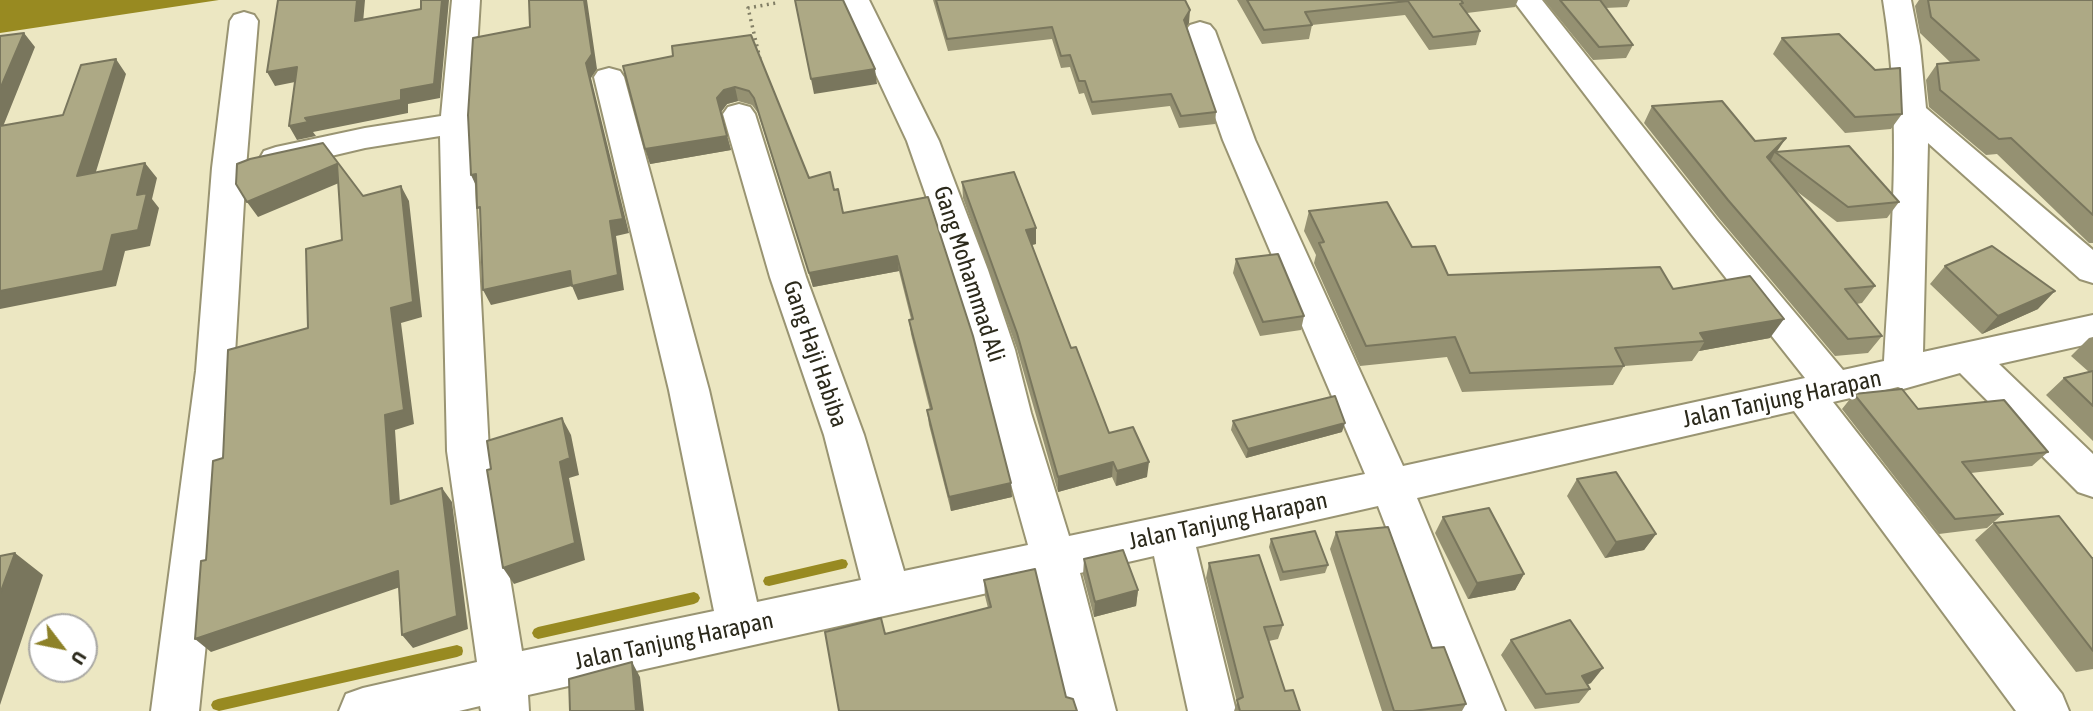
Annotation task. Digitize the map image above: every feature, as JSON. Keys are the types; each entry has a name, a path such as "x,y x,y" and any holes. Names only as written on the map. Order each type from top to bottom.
{"street":[{"path":"466,0 456,124 468,451 504,694"},
{"name":"Gang Mohammad Ali","path":"855,0 923,141 946,198 996,350 1011,413 1054,559 1092,711"},
{"path":"1527,0 1704,227 2045,711"},
{"path":"1897,0 1910,67 1911,111 1911,197 1903,374"},
{"path":"174,711 215,371 229,168 244,21"},
{"path":"1200,32 1239,140 1391,486 1481,711"},
{"path":"609,77 689,390 740,627"},
{"path":"1911,111 2093,270"},
{"name":"Gang Haji Habiba","path":"739,114 788,277 844,435 888,595"},
{"path":"229,168 365,138 456,124"},
{"name":"Jalan Tanjung Harapan","path":"363,711 504,694 740,627 1391,486 1818,389 1903,374 2093,329"},
{"path":"1968,358 2093,480"},
{"path":"1171,533 1212,711"}],"path":[{"path":"752,65 761,62 748,8 776,3 775,0"}],"shaded area":[{"path":"0,0 219,0 0,33"}],"building":[{"path":"278,0 357,0 355,21 421,9 421,0 442,0 434,84 401,90 401,100 305,118 308,122 289,126 297,67 267,72"},
{"path":"529,0 584,0 592,54 586,63 623,219 610,221 618,275 572,286 570,271 483,290 480,207 477,208 476,174 471,175 468,115 473,38 530,27"},
{"path":"795,0 843,0 875,69 811,79"},
{"path":"936,0 1185,0 1190,10 1184,20 1216,112 1181,116 1171,94 1092,102 1085,81 1079,81 1070,55 1061,56 1052,27 947,39"},
{"path":"1247,0 1461,0 1463,3 1460,4 1480,31 1433,37 1408,1 1305,12 1312,25 1264,30"},
{"path":"1560,0 1600,0 1633,45 1599,47"},
{"path":"1928,0 2093,0 2093,215 2011,138 1999,139 1940,90 1937,64 1979,60 1931,17"},
{"path":"24,33 0,89 0,36"},
{"path":"1839,34 1875,70 1900,68 1902,114 1855,117 1782,38"},
{"path":"751,35 809,178 830,172 834,190 838,189 843,213 928,197 973,336 1011,483 949,497 927,410 932,409 909,320 913,319 897,256 809,273 754,98 749,91 735,87 724,90 717,98 727,136 645,149 623,66 673,56 672,46"},
{"path":"116,59 77,176 145,163 137,195 147,193 138,230 112,235 103,271 0,291 0,126 63,115 81,65"},
{"path":"1722,101 1755,141 1786,138 1767,157 1875,286 1845,289 1882,336 1848,339 1728,200 1652,106"},
{"path":"323,143 363,196 401,186 413,302 391,308 404,410 385,415 391,504 442,488 457,616 402,635 398,571 195,639 201,561 206,560 213,461 223,458 228,350 308,328 306,249 342,240 337,164 247,202 236,184 237,164"},
{"path":"1849,146 1899,202 1848,207 1775,152"},
{"path":"1014,172 1036,228 1026,230 1071,348 1076,347 1109,433 1133,427 1149,462 1117,471 1113,462 1058,477 1017,333 962,182"},
{"path":"1387,202 1412,247 1435,246 1448,275 1660,267 1673,289 1750,276 1784,319 1700,333 1705,341 1615,348 1624,366 1470,373 1455,337 1366,346 1319,243 1324,242 1309,211"},
{"path":"1992,246 2055,291 1998,316 1945,266"},
{"path":"1278,254 1304,316 1263,322 1236,259"},
{"path":"2093,371 2093,406 2064,378"},
{"path":"1902,389 1918,409 2004,400 2048,452 1962,462 2003,514 1955,519 1854,394"},
{"path":"1335,396 1345,423 1248,449 1233,421"},
{"path":"562,418 570,458 560,462 575,543 503,568 487,470 491,469 487,441"},
{"path":"1616,472 1656,534 1616,542 1577,479"},
{"path":"1489,508 1524,574 1477,583 1443,517"},
{"path":"2059,516 2093,558 2093,651 1994,523"},
{"path":"1388,527 1432,648 1444,647 1466,704 1394,711 1336,532"},
{"path":"1315,531 1328,565 1283,572 1271,539"},
{"path":"1123,550 1138,590 1095,602 1084,559"},
{"path":"15,553 0,594 0,556"},
{"path":"1259,555 1283,625 1264,627 1285,691 1293,690 1300,711 1240,711 1237,700 1243,697 1209,563"},
{"path":"1035,569 1066,697 1073,699 1077,711 839,711 825,632 881,618 885,634 991,607 984,580"},
{"path":"1570,620 1603,668 1582,676 1590,689 1546,694 1511,640"},
{"path":"632,662 636,711 570,711 569,679"}],"waterway":[{"path":"769,581 842,564"},
{"path":"538,633 694,598"},
{"path":"218,705 457,651"}]}
